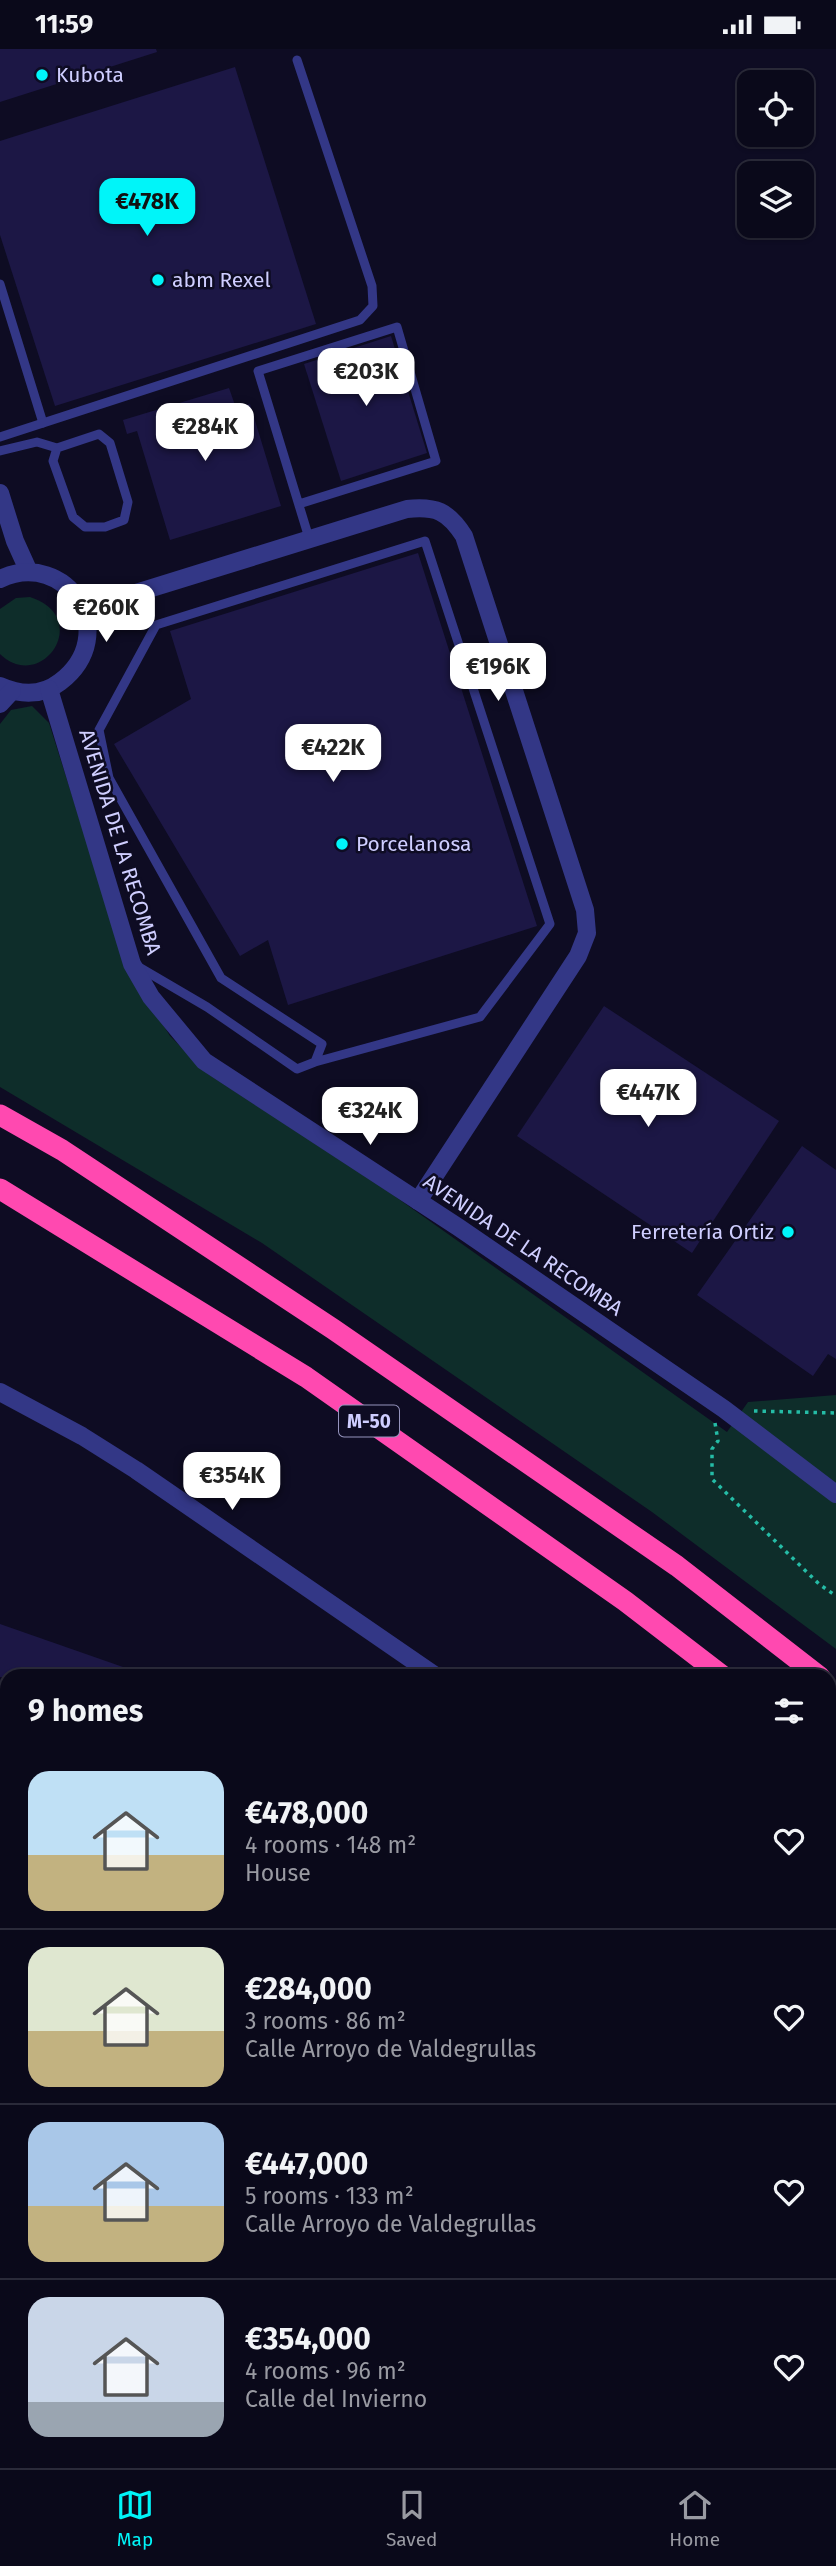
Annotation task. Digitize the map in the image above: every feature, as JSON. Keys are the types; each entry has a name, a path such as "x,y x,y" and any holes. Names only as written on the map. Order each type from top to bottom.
{"highway":[{"name":"M-50","path":"0,1115 62,1150 333,1329 677,1566 810,1669"},
{"name":"M-50","path":"0,1189 306,1377 625,1601 714,1669"}],"street":[{"path":"0,493 15,541 29,572"},
{"path":"84,610 407,509 425,507 442,512 455,522 464,536 584,911 587,933 578,956 418,1201"},
{"path":"0,579 29,572 59,581 73,594 84,610 88,624 88,641 83,658 69,675 49,689 4,694"},
{"name":"AVENIDA DE LA RECOMBA","path":"49,689 132,964 151,997 204,1061 418,1201 724,1409 836,1494"},
{"path":"0,1392 82,1436 136,1470 425,1669"}],"lane":[{"path":"0,437 360,320 373,306 372,286 297,61"},
{"path":"0,284 43,423"},
{"path":"299,505 436,461 397,327 258,371 309,538"},
{"path":"0,451 37,442 57,448 99,434 110,443 128,502 124,520 105,527 85,527 73,517 53,461 57,448"},
{"path":"132,964 207,1007 297,1069 480,1017 550,924 425,541 156,625 99,730 109,778 221,978 322,1044 315,1062"}],"path":[{"path":"744,1411 836,1413"},
{"path":"715,1421 718,1441 712,1449 712,1479 819,1584 836,1596"}],"green space":[{"path":"30,597 49,607 58,620 59,635 54,648 44,659 31,665 16,664 0,654 0,609 16,598"},
{"path":"32,706 49,723 125,963 170,1036 208,1074 393,1195 727,1432 748,1402 836,1395 836,1649 652,1512 262,1243 0,1087 0,724 11,710"}],"building":[{"name":"Kubota","path":"0,49 156,49 157,52 0,102"},
{"name":"abm Rexel","path":"235,67 316,324 55,406 0,235 0,141"},
{"path":"391,336 427,453 341,481 304,364"},
{"path":"229,388 236,408 250,404 281,506 170,540 137,431 127,434 123,420"},
{"name":"Porcelanosa","path":"418,553 537,926 288,1005 268,940 240,956 114,744 191,699 170,631"},
{"path":"604,1006 779,1121 692,1253 517,1136"},
{"name":"Ferretería Ortiz","path":"802,1146 836,1170 836,1359 828,1354 813,1376 697,1295"},
{"path":"0,1624 129,1669 0,1669"}],"place":[{"name":"Kubota","path":"42,75"},
{"name":"abm Rexel","path":"158,280"},
{"name":"Porcelanosa","path":"342,844"},
{"name":"Ferretería Ortiz","path":"788,1232"}]}
